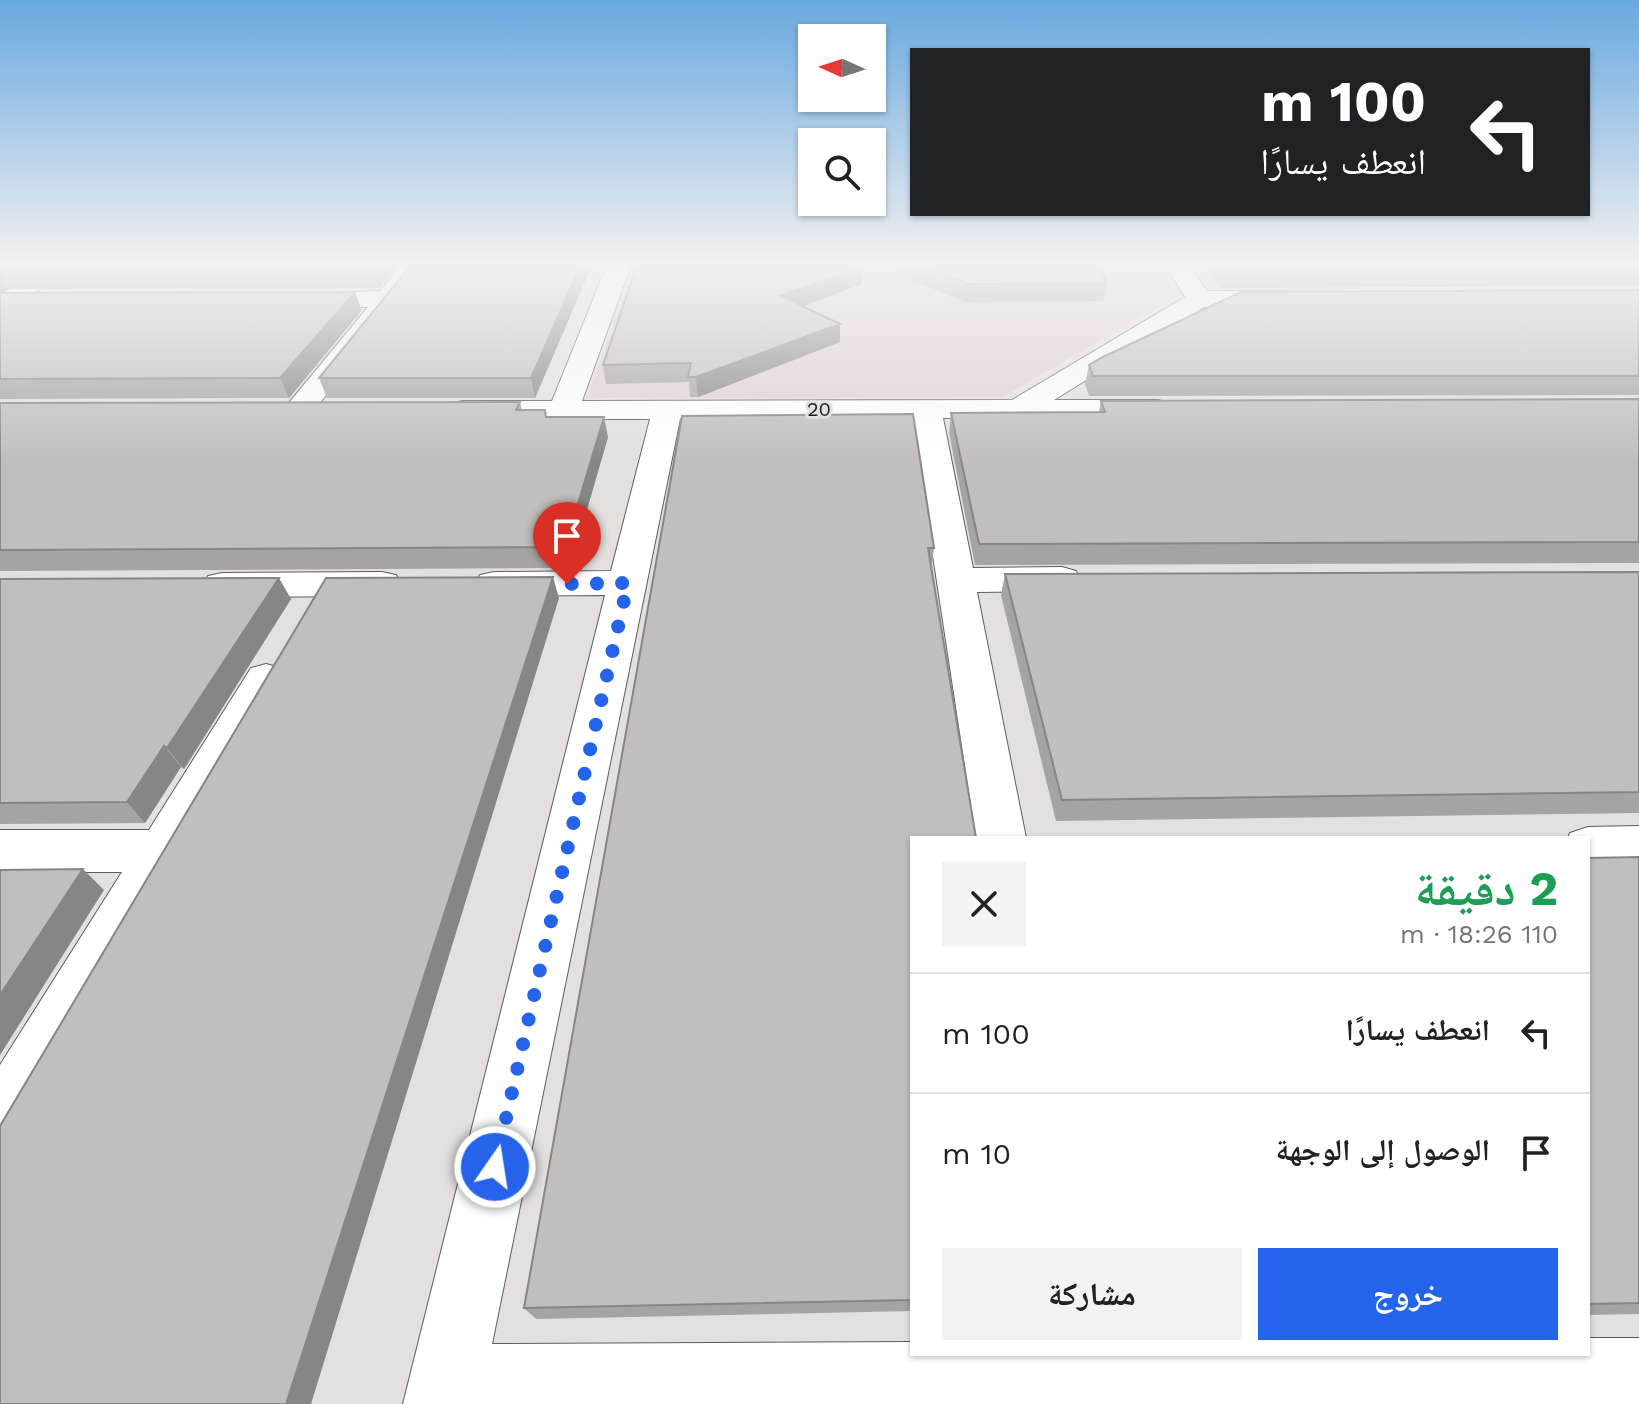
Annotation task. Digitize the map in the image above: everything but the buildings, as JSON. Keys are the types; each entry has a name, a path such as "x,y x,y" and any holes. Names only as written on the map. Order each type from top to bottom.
{"street":[{"path":"299,410 363,331"},
{"path":"563,410 594,331"},
{"path":"1019,409 1147,331"},
{"name":"20","path":"439,410 1194,408"},
{"path":"926,409 1001,836"},
{"path":"267,411 330,410"},
{"path":"667,410 444,1393 1092,1366 1639,1376"},
{"path":"956,580 1099,579"},
{"path":"460,584 628,583"},
{"path":"185,585 304,615 414,584"},
{"path":"0,1123 304,615"},
{"path":"1590,848 1639,847"},
{"path":"0,851 163,851"}],"shaded area":[{"path":"611,331 1117,331 1002,397 587,398"}],"route":[{"path":"495,1167 628,583 567,584"}]}
